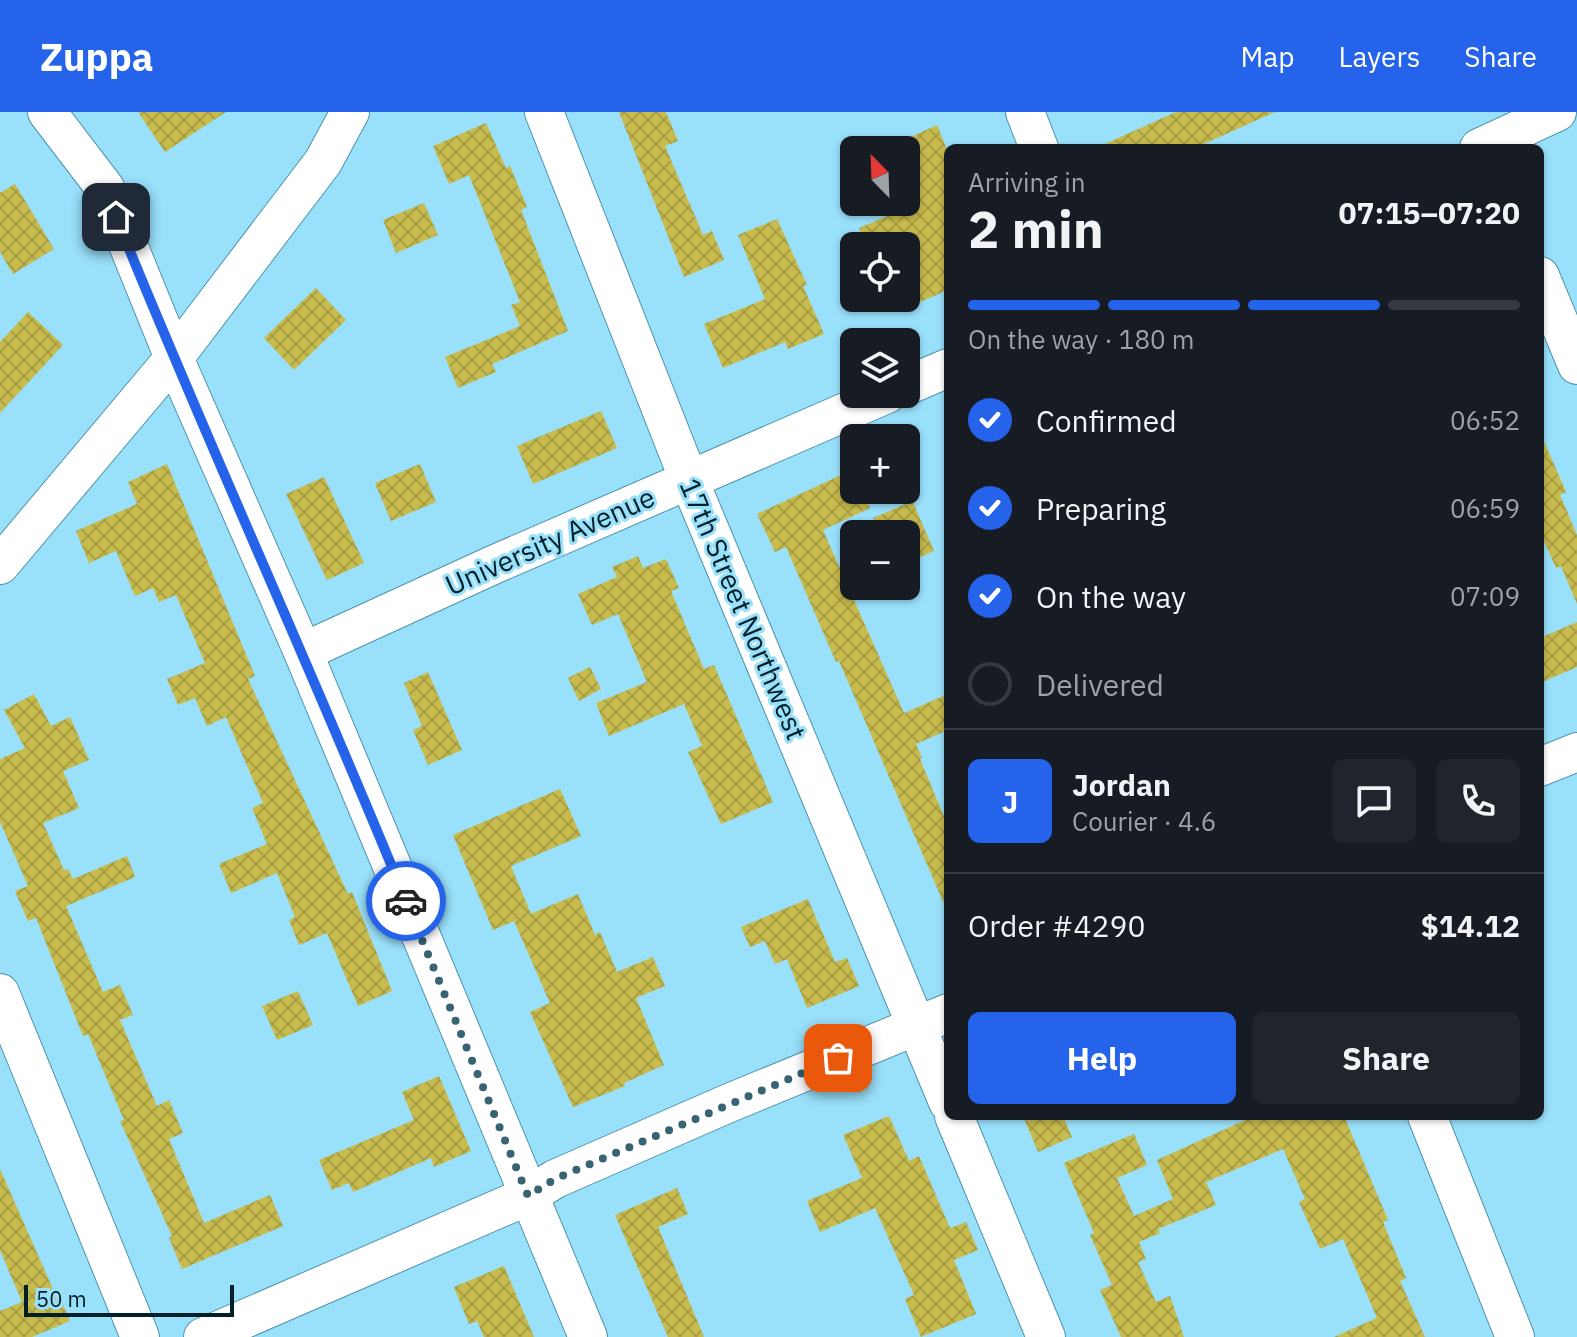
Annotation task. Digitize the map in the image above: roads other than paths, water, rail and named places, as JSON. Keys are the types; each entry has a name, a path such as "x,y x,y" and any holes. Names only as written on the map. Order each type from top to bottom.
{"street":[{"path":"47,112 105,188 174,358 303,652 588,1337"},
{"path":"0,565 174,358 323,162 350,112"},
{"name":"17th Street Northwest","path":"544,112 689,480 932,1020 944,1082"},
{"path":"1025,112 1037,144"},
{"path":"1490,144 1557,112"},
{"path":"1544,286 1577,365"},
{"path":"920,380 944,370"},
{"name":"University Avenue","path":"303,652 493,565 855,408"},
{"path":"1544,765 1577,752"},
{"path":"0,993 140,1337"},
{"path":"203,1337 528,1196 555,1179 729,1103 932,1020"},
{"path":"956,1120 1046,1337"},
{"path":"1429,1120 1515,1337"}]}
